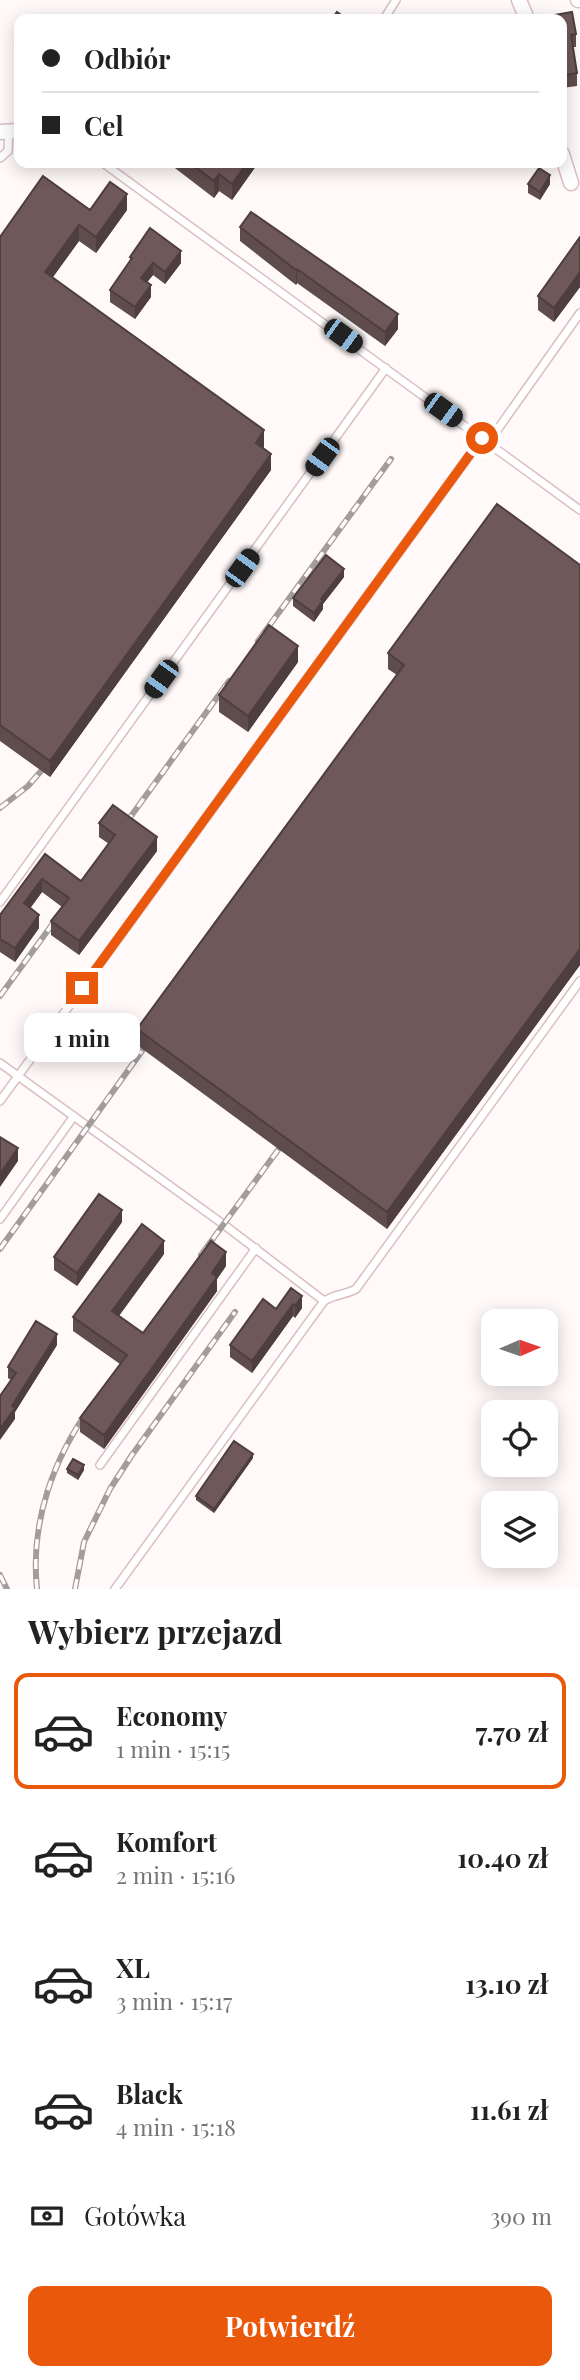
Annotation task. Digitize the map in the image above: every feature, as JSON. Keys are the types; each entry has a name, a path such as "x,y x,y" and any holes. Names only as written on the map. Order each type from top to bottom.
{"street":[{"path":"566,168 571,183"}],"lane":[{"path":"0,158 8,151 9,132"},
{"path":"110,168 580,510"},
{"path":"0,1101 580,313"},
{"path":"0,902 386,368"},
{"path":"115,1589 324,1301 333,1296 345,1296 356,1289 580,981"},
{"path":"0,1063 256,1248 324,1301"},
{"path":"0,1219 74,1116"},
{"path":"100,1465 256,1248"}],"building":[{"path":"572,12 576,34 571,35 577,73 567,75 567,14 560,14"},
{"path":"197,168 243,168 232,184 219,174 214,181"},
{"path":"539,168 550,175 540,192 528,184"},
{"path":"43,176 90,210 110,182 127,194 96,237 79,225 45,272 264,430 256,443 271,454 50,761 0,725 0,237"},
{"path":"251,212 398,314 385,332 240,227"},
{"path":"150,228 181,251 165,272 153,263 141,278 151,285 135,307 110,290"},
{"path":"580,237 580,272 554,308 538,296"},
{"path":"497,504 580,565 580,949 387,1212 137,1029 404,665 388,653"},
{"path":"326,555 344,569 321,599 323,600 314,613 293,598"},
{"path":"269,625 298,646 248,716 219,695"},
{"path":"113,805 157,837 79,941 51,921 69,898 42,879 24,903 39,915 15,948 0,939 0,915 45,854 81,881 115,835 99,823"},
{"path":"0,1137 18,1148 0,1174"},
{"path":"99,1194 122,1210 77,1273 54,1257"},
{"path":"142,1224 164,1241 112,1311 143,1333 211,1241 226,1252 212,1273 217,1277 104,1435 80,1418 127,1355 73,1317"},
{"path":"291,1288 302,1296 295,1306 293,1304 252,1361 230,1345 263,1299 276,1309"},
{"path":"36,1321 57,1334 0,1429 0,1396 16,1373 8,1367"},
{"path":"234,1441 253,1454 214,1509 196,1496"},
{"path":"73,1459 84,1465 78,1475 67,1469"}],"railway":[{"path":"258,641 391,459"},
{"path":"126,823 229,681"},
{"path":"0,808 28,786 55,755"},
{"path":"0,996 62,911"},
{"path":"0,1249 142,1051"},
{"path":"201,1255 278,1150"},
{"path":"75,1589 84,1542 110,1489 235,1312"},
{"path":"37,1589 37,1540 47,1492 66,1447 92,1405"},
{"path":"0,1575 7,1589"}],"route":[{"path":"82,988 482,438"}]}
